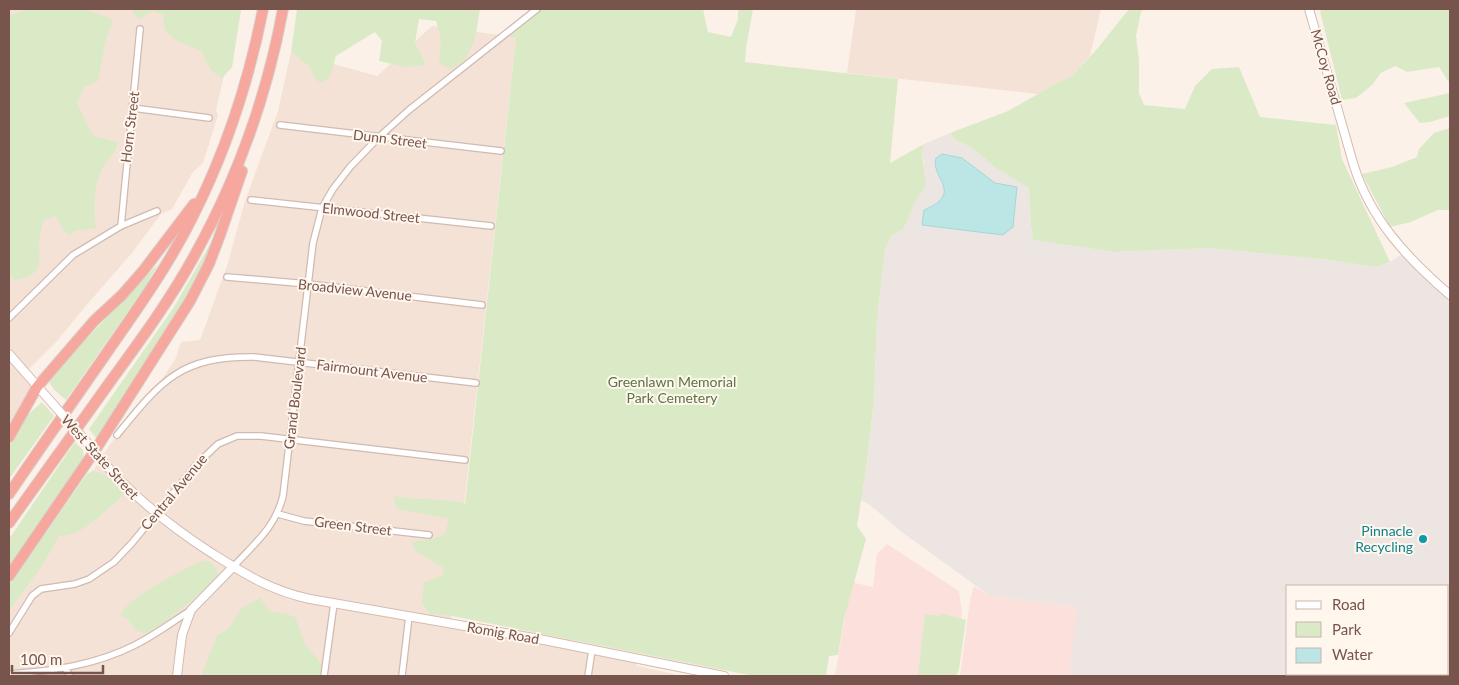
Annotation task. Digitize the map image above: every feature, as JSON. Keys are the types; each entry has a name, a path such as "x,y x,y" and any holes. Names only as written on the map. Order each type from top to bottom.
{"highway":[{"path":"9,494 158,278 193,216 210,181 245,84 263,9"},
{"path":"9,576 94,452 190,301 209,264 246,157 284,9"},
{"path":"9,523 172,294 203,240 224,198 258,109"},
{"path":"9,437 37,387 94,321 122,295 143,271 180,224 210,181"}],"street":[{"name":"Grand Boulevard","path":"9,674 65,668 100,659 134,645 191,610 267,530 278,514 283,496 314,235 322,208 341,178 409,110 537,9"},
{"name":"McCoy Road","path":"1310,9 1357,178 1384,227 1404,253 1450,295"},
{"name":"Horn Street","path":"120,226 140,29"},
{"path":"133,108 210,118"},
{"name":"Dunn Street","path":"280,125 500,151"},
{"name":"Elmwood Street","path":"251,200 491,226"},
{"path":"9,318 54,272 73,256 120,226 157,210"},
{"name":"Broadview Avenue","path":"228,277 482,304"},
{"name":"West State Street","path":"9,354 119,480 155,514 180,533 251,578 282,591"},
{"name":"Fairmount Avenue","path":"117,435 163,383 175,374 193,365 233,357 299,362 476,383"},
{"name":"Central Avenue","path":"9,633 32,596 41,589 75,584 89,579 114,562 196,465 211,450 225,440 236,436 248,435 464,460"},
{"name":"Green Street","path":"278,514 304,520 429,536"},
{"name":"Romig Road","path":"282,591 334,603 534,638 724,676"},
{"path":"324,676 334,603"},
{"path":"177,676 182,635 191,610"},
{"path":"402,676 409,616"},
{"path":"588,676 592,650"},
{"path":"65,668 70,676"}],"shaded area":[{"path":"9,9 241,9 232,67 224,76 216,110 218,115 203,163 193,172 172,209 161,214 132,253 58,340 25,373 23,371 33,388 9,429"},
{"path":"856,9 1101,9 1090,56 1072,76 1038,94 847,73"},
{"path":"432,26 516,37 451,623 636,658 637,666 683,676 9,676 9,611 43,565 100,459 117,435 154,391 175,360 181,342 200,340 227,266 245,201 278,111 291,52 377,76"},
{"path":"950,133 954,139 972,148 996,168 1029,188 1033,240 1114,252 1210,248 1331,260 1376,267 1390,262 1404,253 1450,295 1450,676 1069,676 1077,606 990,596 861,500 874,399 877,319 885,248 891,236 903,229 915,202 924,164 922,155 924,144"},
{"path":"887,544 959,591 962,613 956,676 835,675 851,582 873,587 877,554"},
{"path":"974,586 990,596 1078,606 1069,676 960,676 970,600"}],"green space":[{"path":"27,9 91,9 89,11 113,19 105,43 98,81 84,87 77,102 94,136 117,142 114,153 104,165 96,187 96,228 75,231 69,235 62,228 56,215 43,221 39,239 38,268 30,275 15,280 9,275 9,16"},
{"path":"131,9 241,9 232,67 222,78 209,67 203,52 174,39 165,30 163,15 154,11 138,19"},
{"path":"297,9 480,9 475,39 465,60 451,69 439,63 441,39 436,21 419,19 415,43 426,65 406,67 379,61 382,41 375,32 336,56 330,77 320,83 315,79 309,66 291,52"},
{"name":"Greenlawn Memorial Park Cemetery","path":"537,9 703,9 708,32 731,37 738,19 738,9 753,9 745,62 898,79 890,163 924,144 922,155 926,185 915,202 903,229 891,236 885,249 877,319 874,399 867,463 857,526 866,539 844,619 838,655 829,656 826,676 754,676 452,616 430,614 422,603 424,582 442,576 444,568 416,551 411,542 433,539 445,534 449,519 398,509 394,496 448,500 465,504 516,38 502,36"},
{"path":"1129,9 1144,9 1141,12 1136,36 1139,60 1139,93 1144,105 1185,109 1195,86 1212,69 1239,67 1260,117 1336,125 1342,159 1390,262 1376,267 1331,260 1210,248 1114,252 1033,240 1029,188 996,168 972,148 954,139 950,133 1008,111 1072,76 1097,49"},
{"path":"1325,9 1450,9 1450,81 1448,81 1439,67 1407,72 1395,66 1381,73 1372,85 1356,98 1342,100 1320,11"},
{"path":"1450,93 1450,116 1430,122 1420,123 1404,103"},
{"path":"1450,128 1450,210 1438,210 1411,222 1390,227 1362,174 1392,167 1417,157 1419,149 1434,133"},
{"path":"225,218 183,304 97,439 89,429 174,307"},
{"path":"158,264 147,284 66,400 53,387 49,378"},
{"path":"42,402 54,416 9,479 9,444 22,420"},
{"path":"75,442 83,450 84,460 52,508 9,566 9,539"},
{"path":"94,470 94,472 107,477 125,494 86,527 68,535 59,536 43,565 9,611 9,585 87,474"},
{"path":"202,561 209,561 216,568 218,576 165,622 145,634 136,630 121,615 125,608 144,593"},
{"path":"260,598 270,611 295,617 305,644 322,665 321,676 201,676 217,636 229,628 242,608"},
{"path":"940,613 966,620 959,669 956,676 918,676 925,614 939,616"}],"water":[{"path":"942,154 962,158 995,183 1017,187 1013,227 1003,235 922,225 924,210 936,204 942,198 944,191 935,165 936,158"}],"place":[{"name":"Pinnacle Recycling","path":"1423,539"}]}
